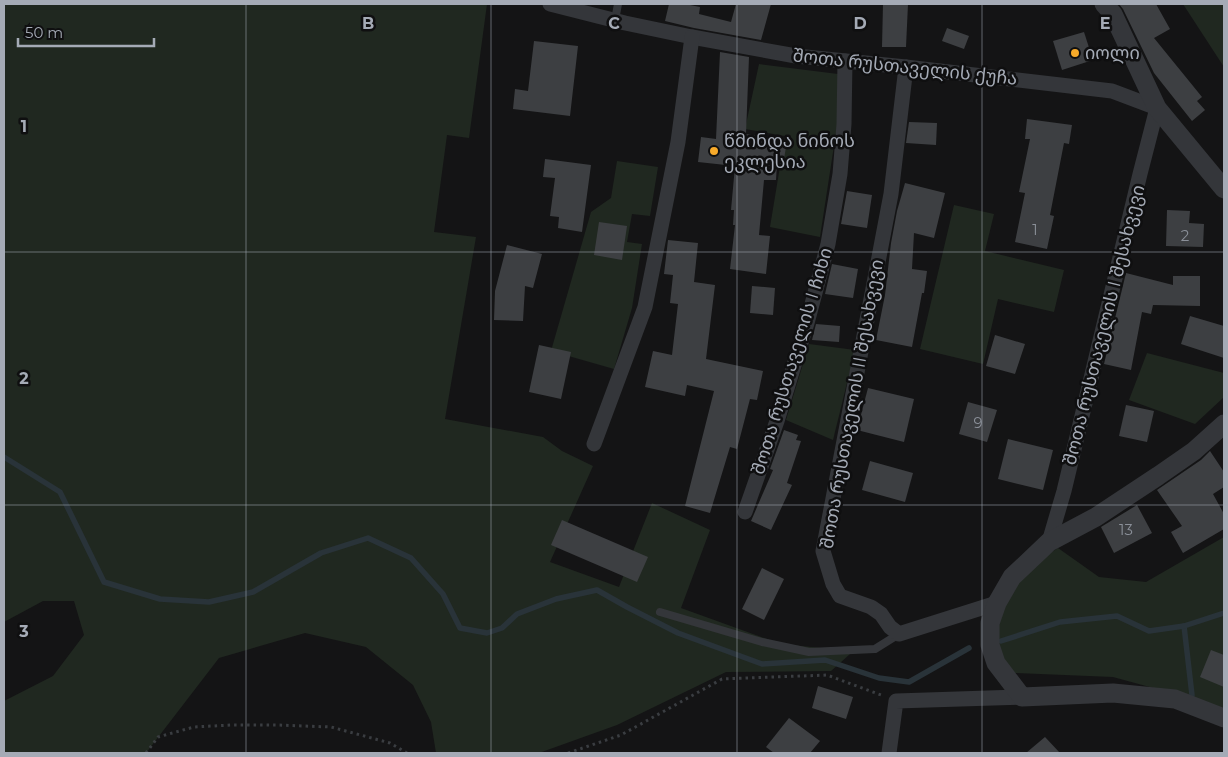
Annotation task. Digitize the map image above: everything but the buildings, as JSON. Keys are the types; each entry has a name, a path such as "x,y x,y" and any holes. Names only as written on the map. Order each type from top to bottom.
{"street":[{"name":"შოთა რუსთაველის ქუჩა","path":"550,4 692,37 796,56 1112,91 1157,108 1224,189"},
{"path":"1104,4 1113,14 1157,108"},
{"path":"594,444 645,307 678,142 692,37"},
{"name":"შოთა რუსთაველის I ჩიხი","path":"745,512 777,421 807,323 828,244 840,174 844,124 845,60"},
{"name":"შოთა რუსთაველის II შესახვევი","path":"899,634 871,606 840,596 833,584 823,551 891,194 906,67"},
{"name":"შოთა რუსთაველის I შესახვევი","path":"1049,542 1064,491 1157,108"},
{"path":"1022,697 996,663 990,645 990,623 996,603 1012,577 1049,542 1096,517 1158,476 1194,451 1224,424"},
{"path":"899,634 996,603"},
{"path":"890,753 896,701 1113,693 1175,699 1224,718"}],"lane":[{"path":"615,20 618,4"},
{"path":"660,612 762,642 809,652 875,649 899,634"}],"path":[{"path":"568,753 621,735 722,679 827,675 896,701"},
{"path":"146,753 158,737 194,727 277,725 331,727 390,743 407,753"}],"shaded area":[{"path":"4,4 487,4 469,138 447,135 434,232 476,237 445,419 543,437 562,451 593,466 550,562 619,587 652,503 710,530 681,608 781,644 821,648 859,646 831,671 726,672 617,725 539,753 436,753 431,722 413,685 366,647 305,633 219,658 146,753 4,753 4,701 53,676 84,635 74,601 43,601 4,622"},
{"path":"1183,4 1224,4 1224,67"},
{"path":"759,64 838,74 839,113 820,237 770,227 785,136 745,129"},
{"path":"617,161 658,167 650,216 632,214 627,242 642,244 632,308 614,369 551,351 591,212 611,198"},
{"path":"954,205 994,214 985,251 1064,270 1054,312 998,299 983,364 920,349"},
{"path":"809,344 855,350 833,440 786,420"},
{"path":"1147,353 1224,373 1224,397 1195,424 1129,400"},
{"path":"1224,537 1224,711 1179,695 1113,677 1015,673 998,657 992,629 1002,601 1035,563 1058,548 1099,577 1146,582"}],"waterway":[{"path":"4,457 60,492 104,582 160,599 209,602 253,592 321,553 368,538 411,558 443,594 460,628 487,633 502,628 517,614 556,599 597,590 678,633 762,664 825,660 879,678 909,682 969,648"},
{"path":"1001,641 1060,622 1117,616 1149,631 1184,626 1224,613"},
{"path":"1184,626 1192,695"}],"place":[{"name":"იოლი","path":"1075,53"},
{"name":"წმინდა ნინოს ეკლესია","path":"714,151"}]}
